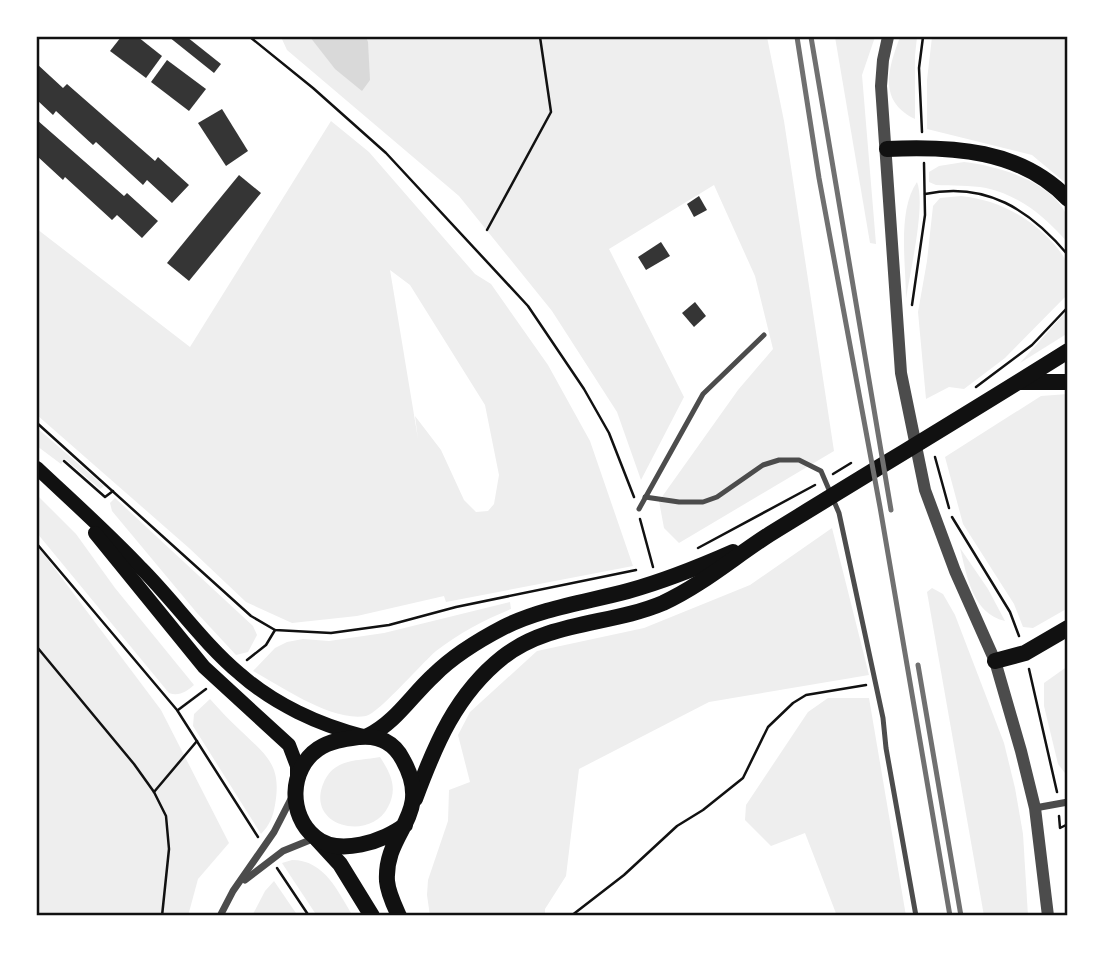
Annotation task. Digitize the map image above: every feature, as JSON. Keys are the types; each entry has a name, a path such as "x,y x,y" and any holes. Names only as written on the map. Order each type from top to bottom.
{"highway":[{"path":"887,149 953,148 1007,160 1042,177 1068,199"},
{"path":"399,916 387,880 393,849 405,825 434,747 453,712 469,690 505,655 550,633 662,603 710,576 767,536 1068,351"},
{"path":"1018,382 1068,382"},
{"path":"366,736 393,720 434,674 457,655 508,625 544,612 678,575 767,536"},
{"path":"995,660 1025,653 1068,628"},
{"path":"372,916 340,864 305,825 299,814 296,787 301,769 319,749 341,739 366,736 386,741 395,747 408,770 415,789 415,799"},
{"path":"317,839 338,845 358,845 380,841 405,825"}],"main road":[{"path":"37,468 144,570 240,674 278,702 300,713 334,728 366,736"},
{"path":"58,489 204,667 289,745 297,766 296,787"}],"street":[{"path":"888,37 881,86 901,373 923,477 955,571 995,660 1021,751 1035,808 1048,916"},
{"path":"220,916 274,832 296,787"},
{"path":"1035,808 1068,803"},
{"path":"239,884 283,851 317,839"}],"lane":[{"path":"639,509 703,394 764,335"},
{"path":"645,498 690,503 711,499 758,467 779,460 799,460 817,468 824,475 839,513 875,683 916,916"}],"path":[{"path":"250,37 386,153 528,306 584,389 609,433 639,509 641,529 654,566"},
{"path":"487,230 551,112 540,37"},
{"path":"913,314 912,301 925,215 919,68 923,37"},
{"path":"925,194 945,190 976,193 1001,201 1028,214 1047,230 1068,255"},
{"path":"969,392 1032,345 1068,307"},
{"path":"37,424 251,616 275,629 331,633 390,625 456,607 640,569"},
{"path":"933,450 951,516 1010,612 1025,653 1057,785 1060,828 1068,824"},
{"path":"64,461 106,497 113,491"},
{"path":"694,550 790,500"},
{"path":"37,544 177,710 259,839"},
{"path":"245,662 266,645 275,629"},
{"path":"37,647 154,792 166,817 169,849 163,916"},
{"path":"571,916 624,875 677,827 743,778 768,727 793,703 806,695 875,683"},
{"path":"177,710 206,689"},
{"path":"154,792 197,741"},
{"path":"277,868 309,916"}],"shaded area":[{"path":"281,37 767,37 784,121 834,451 679,543 664,528 659,501 738,390 773,349 755,276 714,185 609,249 684,397 641,480 617,412 552,311 459,196 287,50"},
{"path":"310,37 366,37 370,80 362,91 335,69"},
{"path":"835,37 875,37 862,75 876,244 870,243"},
{"path":"900,37 917,37 915,119 903,112 891,94 890,72"},
{"path":"932,37 1068,37 1068,185 1032,155 927,129 927,80"},
{"path":"331,121 369,152 475,274 491,284 548,365 590,441 633,566 446,602 444,596 357,616 292,623 246,602 189,548 37,415 37,229 190,347","holes":["390,270 410,285 485,405 499,475 494,504 488,511 476,512 464,500 441,450 415,416 418,439"]},
{"path":"964,162 1023,177 1049,193 1067,216 1068,243 1041,216 1010,196 986,188 936,185 929,182 929,172 939,166"},
{"path":"917,182 919,222 906,299 905,223 911,194"},
{"path":"961,196 987,201 1012,211 1043,233 1067,263 1068,294 1005,358 964,389 949,387 926,399 918,312 933,206 940,198"},
{"path":"1068,311 1068,333 1020,363 1063,315"},
{"path":"1068,394 1068,608 1033,628 1023,627 1014,604 963,524 945,457 1041,396"},
{"path":"37,428 104,486 100,489 65,459 61,464 37,446"},
{"path":"37,495 76,534 115,588 194,685 179,694 169,693 37,533"},
{"path":"115,498 253,626 257,635 248,652 236,655 197,613 112,511 110,503"},
{"path":"832,528 869,675 709,702 579,769 566,876 545,909 545,916 430,916 428,880 448,821 449,790 470,782 458,735 470,712 537,651 644,628 750,585"},
{"path":"37,545 161,710 229,843 198,879 188,916 37,916"},
{"path":"960,548 988,589 1005,621 994,617 978,602"},
{"path":"932,588 943,594 955,615 1004,743 1023,834 1028,916 984,916 927,592"},
{"path":"510,602 511,609 472,627 436,651 390,698 366,716 338,714 323,709 253,671 275,648 287,642 303,639 329,641 384,633"},
{"path":"1068,666 1068,777 1058,764 1044,706 1044,683"},
{"path":"828,698 869,698 906,916 837,916 805,833 771,846 745,820 746,805 808,712"},
{"path":"210,699 265,755 274,771 277,791 274,809 269,824 261,834 193,726 194,714"},
{"path":"380,757 392,781 393,794 380,818 369,824 356,826 333,820 324,812 320,801 322,787 328,775 342,764"},
{"path":"303,861 322,871 353,916 317,916 282,863"},
{"path":"274,881 298,916 252,916 265,891"}],"building":[{"path":"121,37 138,37 162,56 146,78 110,51"},
{"path":"169,37 187,37 221,64 214,73"},
{"path":"167,60 206,89 189,111 151,82"},
{"path":"37,64 63,88 67,84 155,161 158,157 189,185 172,203 147,180 143,185 96,142 93,145 56,111 53,115 37,100"},
{"path":"222,109 248,151 226,166 198,123"},
{"path":"37,120 124,196 127,193 158,221 142,238 117,215 112,220 65,177 63,180 37,156"},
{"path":"239,175 261,193 189,281 167,263"},
{"path":"699,196 707,210 694,217 687,204"},
{"path":"661,242 670,256 646,270 638,257"},
{"path":"695,302 706,316 694,327 682,313"}],"railway":[{"path":"797,37 819,178 880,507 950,916"},
{"path":"811,37 891,510"},
{"path":"918,665 961,916"}]}
